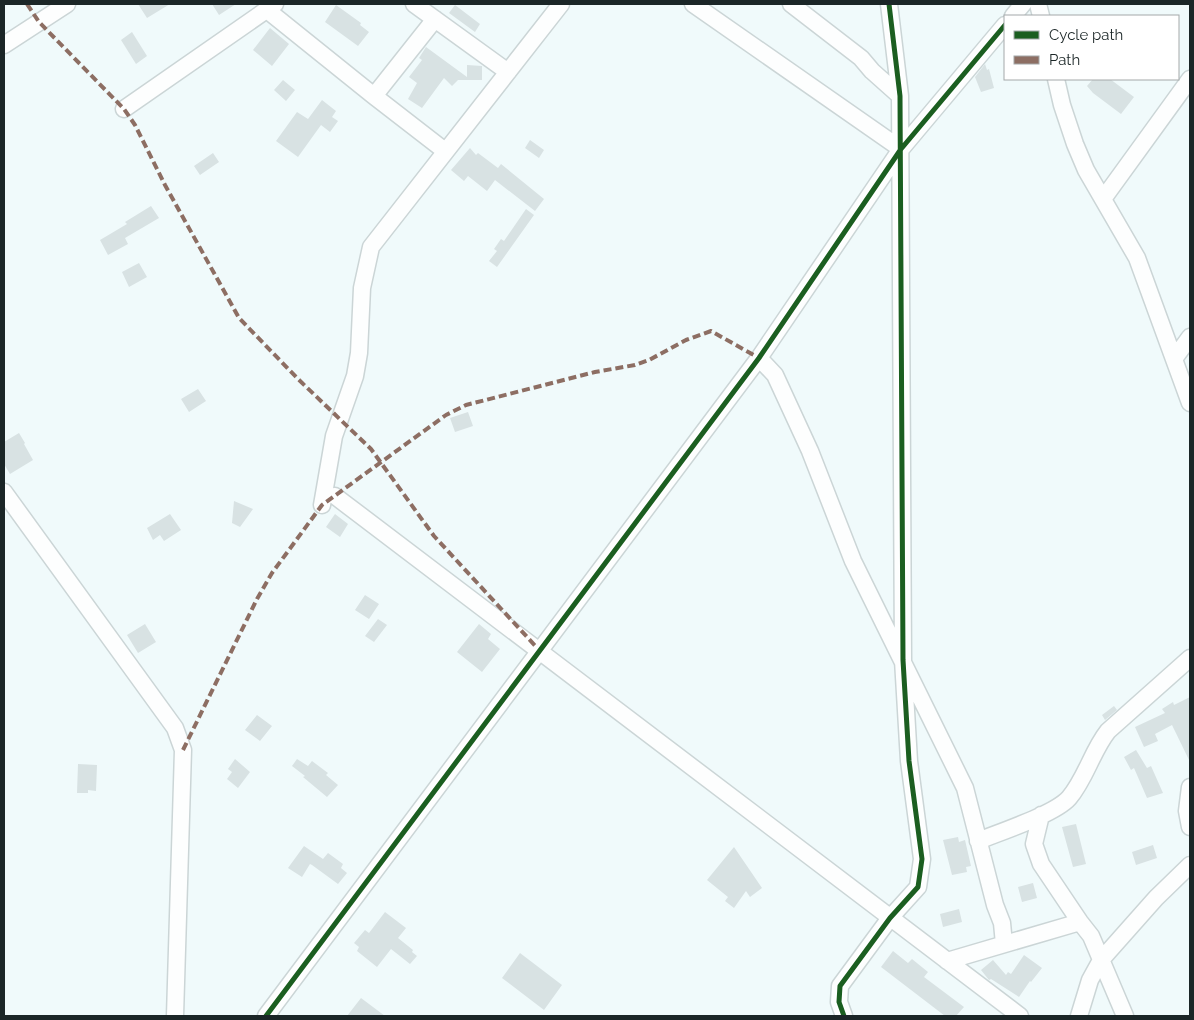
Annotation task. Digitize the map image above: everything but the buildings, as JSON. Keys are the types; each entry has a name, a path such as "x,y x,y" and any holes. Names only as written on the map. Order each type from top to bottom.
{"street":[{"path":"4,45 67,4"},
{"path":"414,4 508,72"},
{"path":"561,4 371,247 362,288 359,353 355,376 334,436 328,500 540,651 1020,1016"},
{"path":"693,4 901,149"},
{"path":"791,4 861,58 872,71 900,96"},
{"path":"844,1016 839,1002 838,993 840,986 890,918 918,887 922,859 908,761 903,660 900,96 889,4"},
{"path":"1014,15 1023,4"},
{"path":"124,109 271,7 374,96 445,151"},
{"path":"374,96 435,19"},
{"path":"266,1016 759,358 901,149 1004,26"},
{"path":"1103,199 1190,79"},
{"path":"1056,80 1075,144 1086,170 1137,258 1190,403"},
{"path":"1174,359 1190,336"},
{"path":"759,358 775,375 810,451 853,560 965,788 995,905 1002,923 1004,944"},
{"path":"4,492 175,728 183,750 175,1016"},
{"path":"978,842 1060,806 1069,798 1078,785 1100,741 1108,731 1190,658"},
{"path":"1190,787 1187,811 1190,827"},
{"path":"1041,815 1034,844 1041,864 1091,936 1125,1016"},
{"path":"1079,1016 1090,980 1101,960 1156,898 1190,865"},
{"path":"947,961 1080,922"}],"marked path":[{"path":"27,4 39,22 124,109 135,125 165,185 239,318 298,379 371,449 434,536 540,651"},
{"path":"183,750 257,599 272,573 322,505 446,415 466,405 595,372 635,365 649,360 686,340 711,331 759,358"}],"cycle path":[{"path":"844,1016 839,1002 840,986 890,918 918,887 922,859 909,761 903,660 900,96 889,4"},
{"path":"266,1016 759,358 901,149 1004,26"}]}
